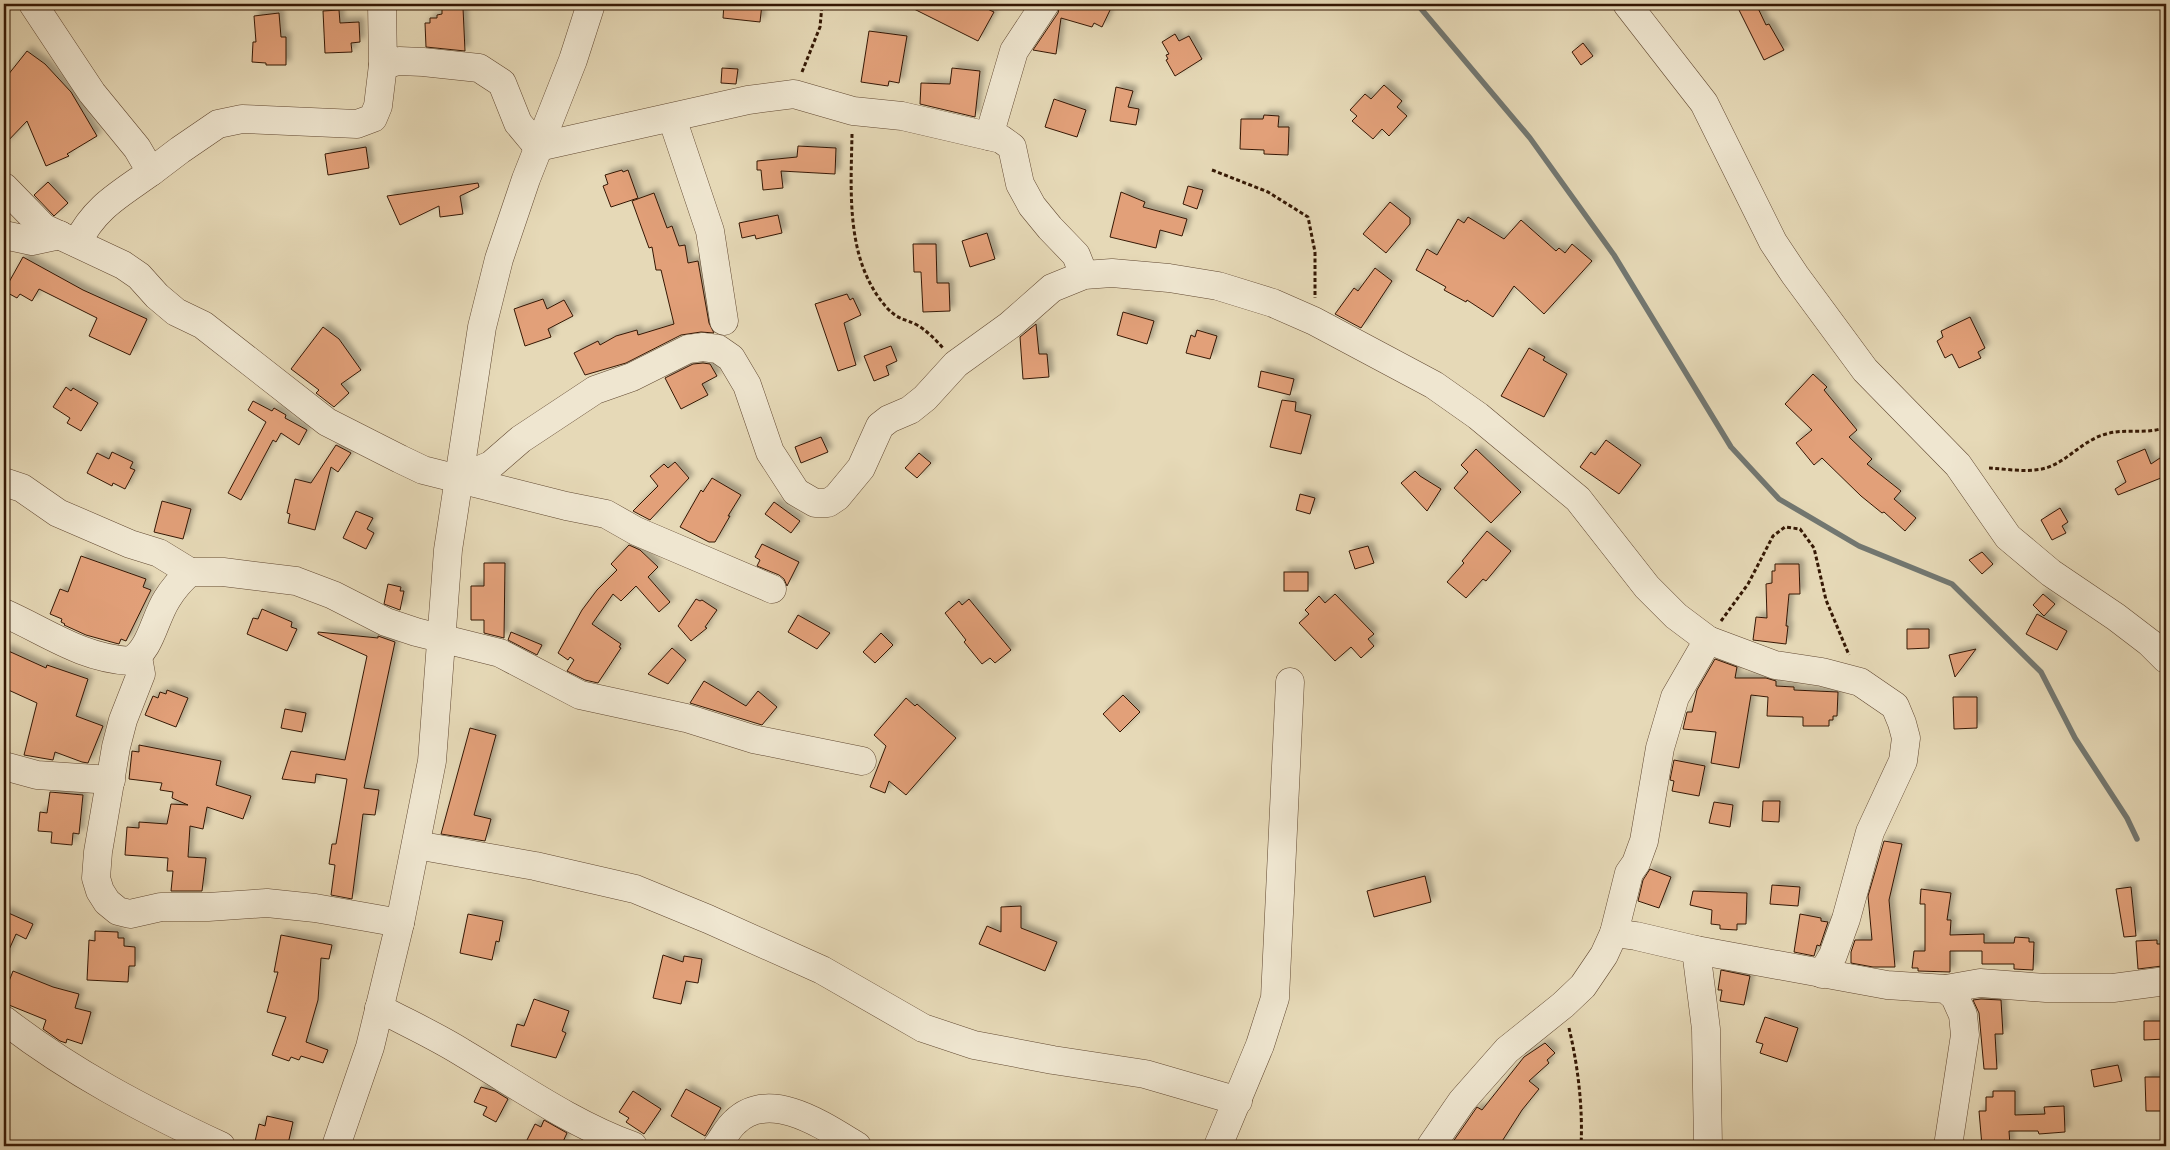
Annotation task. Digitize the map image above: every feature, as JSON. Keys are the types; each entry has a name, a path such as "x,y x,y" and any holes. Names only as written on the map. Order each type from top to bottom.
{"street":[{"path":"33,4 92,93 137,148 151,172"},
{"path":"4,235 32,240 68,239 89,222 100,209 218,124 242,119 357,124 373,118 378,106 384,65 382,4"},
{"path":"336,1146 370,1047 400,923 432,761 448,550 482,327 499,259 538,147 573,60 591,4"},
{"path":"989,136 1014,51 1044,4"},
{"path":"1627,4 1704,103 1756,210 1794,275 1865,370 1958,466 2008,537 2051,573 2116,617 2150,643 2166,659"},
{"path":"384,65 398,61 480,68 502,83 518,124 538,147"},
{"path":"538,147 748,100 794,94 853,111 902,116 989,136 1001,139 1012,147 1020,184 1032,206 1050,228 1076,254 1084,275"},
{"path":"672,118 710,231 724,321"},
{"path":"4,187 44,228 123,265 139,276 157,296 176,312 203,324 328,422 400,460 424,470 566,506 606,514 636,531 772,589"},
{"path":"458,478 491,465 521,439 595,390 632,377 688,349 718,349 731,358 747,385 770,452 796,492 815,503 828,503 836,497 861,468 880,426 889,419 910,410 925,398 956,364 1010,324 1052,288 1084,275 1112,273 1169,278 1218,286 1273,303 1314,321 1434,385 1478,416 1578,499 1647,587 1676,616 1708,640 1775,665 1822,672 1860,682 1895,706 1906,738 1903,761 1870,832 1846,919 1833,954 1822,974"},
{"path":"4,482 22,488 58,513 130,544 159,553 190,572 223,572 296,581 333,595 386,622 416,632 500,653 580,695 686,718 753,739 862,761"},
{"path":"4,613 25,622 52,639 82,651 115,660 130,661 138,657 143,651 158,615 168,597 190,572"},
{"path":"1431,1146 1454,1111 1507,1050 1563,1005 1583,986 1604,954 1614,933 1629,873 1636,863 1644,841 1660,748 1675,697 1708,640"},
{"path":"138,657 141,674 123,720 116,747 112,780 98,852 96,878 100,891 107,902 118,911 130,914 161,907 208,907 267,903 315,908 400,923"},
{"path":"1218,1146 1260,1045 1275,998 1290,682"},
{"path":"4,766 37,775 112,780"},
{"path":"416,845 535,866 635,889 708,918 822,970 923,1028 974,1045 1053,1060 1145,1074 1238,1101"},
{"path":"1614,933 1887,985 1946,989 1980,983 2046,988 2113,988 2166,981"},
{"path":"1696,950 1706,1029 1708,1146"},
{"path":"1946,989 1955,997 1963,1015 1965,1035 1948,1146"},
{"path":"379,1008 461,1051 556,1110 603,1135 633,1146"},
{"path":"4,1020 72,1069 134,1104 221,1146"},
{"path":"717,1146 735,1122 750,1111 770,1107 805,1117 857,1146"}],"path":[{"path":"794,94 820,27 822,5"},
{"path":"853,111 851,182 854,231 869,281 900,320 917,325 939,343 956,364"},
{"path":"1212,170 1268,192 1308,217 1315,252 1316,305 1314,321"},
{"path":"1958,466 2027,470 2047,467 2092,439 2106,433 2146,431 2166,427"},
{"path":"1708,640 1748,584 1773,536 1785,527 1800,530 1814,548 1826,600 1860,682"},
{"path":"1563,1005 1577,1073 1582,1128 1581,1146"}],"building":[{"path":"724,4 762,4 760,22 723,18"},
{"path":"904,4 985,4 983,7 994,12 978,41"},
{"path":"1060,4 1100,4 1111,8 1102,27 1094,23 1092,27 1061,18 1056,54 1033,50 1058,13"},
{"path":"1736,4 1756,4 1766,25 1769,24 1784,50 1764,60"},
{"path":"463,8 465,51 426,47 425,23 430,23 430,18 437,18 437,15 442,14 442,9"},
{"path":"339,10 340,23 359,22 360,42 351,43 352,52 325,53 323,11"},
{"path":"279,13 281,37 286,37 286,65 266,65 266,63 252,62 253,42 256,42 254,16"},
{"path":"869,31 907,36 899,83 889,81 888,86 861,82"},
{"path":"1175,34 1179,41 1189,36 1202,59 1175,76 1166,60 1168,59 1166,55 1169,54 1162,42"},
{"path":"1583,43 1593,56 1581,65 1572,52"},
{"path":"27,51 45,64 71,92 97,136 67,154 69,156 46,166 27,121 4,145 4,80"},
{"path":"722,68 738,69 736,84 721,83"},
{"path":"952,68 980,71 975,117 920,104 921,83 950,84"},
{"path":"1384,85 1402,101 1397,107 1407,116 1389,136 1382,129 1373,139 1352,121 1357,116 1350,110 1365,94 1371,99"},
{"path":"1116,87 1133,91 1128,107 1139,109 1136,125 1110,121"},
{"path":"1054,99 1086,110 1077,137 1045,127"},
{"path":"1264,115 1279,116 1278,127 1289,127 1288,155 1264,154 1264,150 1240,149 1241,119 1263,119"},
{"path":"798,146 836,148 835,174 781,171 783,188 763,190 761,170 757,170 757,161 797,157"},
{"path":"366,147 369,168 328,175 325,154"},
{"path":"622,170 623,172 628,170 638,198 611,207 603,186 608,184 605,175"},
{"path":"48,182 68,203 54,216 34,195"},
{"path":"478,183 479,187 460,196 463,214 440,217 439,206 400,225 387,196"},
{"path":"1188,186 1203,190 1197,209 1183,204"},
{"path":"1121,192 1145,202 1143,207 1187,219 1182,236 1160,230 1156,248 1110,237"},
{"path":"654,193 667,228 672,226 679,246 685,245 688,263 698,261 709,323 714,333 701,332 681,335 626,363 585,375 574,353 598,341 600,345 616,336 637,330 638,335 674,324 661,270 656,270 652,247 649,248 632,201"},
{"path":"1390,202 1410,218 1410,224 1386,253 1363,234"},
{"path":"778,215 782,233 756,239 755,235 742,238 739,223"},
{"path":"1468,217 1504,239 1521,220 1556,251 1559,248 1565,253 1572,244 1592,261 1544,314 1514,286 1493,317 1467,300 1466,302 1444,290 1446,287 1416,270 1427,249 1437,255 1458,219 1464,223"},
{"path":"987,233 995,259 970,267 962,241"},
{"path":"913,244 936,244 937,283 949,283 950,311 923,312 921,272 914,272"},
{"path":"23,257 83,290 147,319 130,355 89,336 97,318 39,289 32,301 20,294 17,298 4,291"},
{"path":"1375,268 1392,281 1361,328 1335,314 1354,288 1358,291"},
{"path":"847,294 850,300 853,298 861,315 844,323 856,365 838,371 815,304"},
{"path":"543,299 547,309 564,300 573,316 548,329 551,337 525,346 514,309"},
{"path":"1123,312 1154,321 1147,344 1117,335"},
{"path":"1970,317 1985,348 1978,352 1981,358 1959,368 1952,354 1945,358 1937,341 1943,337 1941,331"},
{"path":"1036,324 1039,354 1047,354 1049,377 1023,379 1020,337"},
{"path":"323,327 339,339 361,370 341,384 349,393 334,407 316,393 319,390 291,369"},
{"path":"1197,330 1217,336 1210,359 1186,353 1191,335 1195,337"},
{"path":"891,346 897,361 886,366 889,375 874,381 864,356"},
{"path":"1529,348 1545,357 1543,360 1567,374 1544,417 1501,396"},
{"path":"693,364 710,364 717,376 702,384 708,395 681,409 665,378"},
{"path":"1261,371 1294,379 1290,395 1258,387"},
{"path":"1813,374 1827,387 1824,390 1857,430 1849,437 1872,459 1867,464 1901,491 1894,499 1916,518 1905,531 1884,512 1882,513 1861,496 1822,458 1814,465 1796,443 1812,430 1785,404"},
{"path":"66,387 71,391 73,388 98,403 81,431 67,423 70,418 53,407"},
{"path":"1282,400 1296,402 1295,411 1311,415 1301,454 1270,447"},
{"path":"253,401 272,411 274,408 286,415 285,418 307,430 299,445 281,433 276,442 273,440 241,500 228,493 266,422 248,410"},
{"path":"821,437 828,452 801,463 795,447"},
{"path":"1606,440 1641,465 1619,494 1580,467 1591,452 1595,455"},
{"path":"336,445 351,453 338,472 331,467 315,530 288,523 290,514 287,513 295,479 311,483"},
{"path":"1476,449 1521,492 1491,523 1454,488 1468,472 1461,465"},
{"path":"2145,449 2151,464 2166,454 2166,476 2118,495 2115,489 2126,482 2117,461"},
{"path":"112,452 133,462 130,468 135,470 125,489 113,483 112,486 87,473 97,453 109,459"},
{"path":"919,453 931,463 917,478 905,468"},
{"path":"675,462 689,478 650,520 633,511 658,486 650,476 664,464 668,468"},
{"path":"1415,471 1441,489 1427,511 1401,483"},
{"path":"712,478 741,495 715,542 709,542 680,527 701,490 703,492"},
{"path":"1300,494 1315,498 1310,514 1296,510"},
{"path":"162,501 191,509 183,539 154,532"},
{"path":"774,502 800,521 791,533 765,514"},
{"path":"2060,508 2068,522 2062,526 2066,533 2052,540 2041,520"},
{"path":"356,511 373,518 367,529 374,533 366,549 343,538"},
{"path":"1487,531 1511,551 1486,581 1483,579 1466,598 1447,582 1464,563 1462,561"},
{"path":"762,544 799,562 787,586 784,579 779,575 757,566 760,560 755,557"},
{"path":"629,545 640,550 658,567 648,577 670,602 659,612 636,586 621,601 613,594 592,624 621,644 619,647 621,648 598,683 585,680 567,671 574,660 570,657 568,660 558,653 582,610 597,590 617,570 611,564"},
{"path":"1368,546 1374,563 1355,569 1349,551"},
{"path":"1982,552 1993,564 1982,574 1969,560"},
{"path":"81,556 146,579 143,587 151,590 126,641 121,639 119,644 86,635 64,625 61,622 62,619 50,614 60,589 68,592"},
{"path":"484,563 505,563 504,638 484,633 484,620 471,620 471,586 484,586"},
{"path":"1775,564 1799,564 1800,594 1789,594 1786,644 1753,640 1756,617 1767,618 1766,584 1772,583 1772,571 1775,571"},
{"path":"1284,572 1308,572 1308,591 1284,591"},
{"path":"388,584 401,587 400,591 404,591 400,610 384,604"},
{"path":"1335,594 1374,634 1368,639 1374,646 1361,658 1351,647 1335,661 1299,623 1309,614 1305,610 1319,596 1325,603"},
{"path":"2043,594 2055,604 2044,616 2033,605"},
{"path":"696,599 702,600 717,610 705,627 707,628 691,641 678,626"},
{"path":"969,599 1011,650 995,663 990,658 982,664 964,642 966,640 945,613 959,601 962,605"},
{"path":"262,609 292,622 291,627 297,629 287,651 247,634 253,618 258,619"},
{"path":"2037,614 2067,631 2057,650 2026,634"},
{"path":"798,615 830,633 817,649 788,632"},
{"path":"1907,629 1929,629 1929,648 1907,649"},
{"path":"318,632 378,638 378,636 395,642 364,788 379,790 375,815 363,814 352,899 331,895 335,865 329,864 332,844 336,844 347,779 316,774 315,783 282,779 291,751 345,760 367,656 318,634"},
{"path":"511,632 542,645 537,655 508,640"},
{"path":"881,633 893,645 875,663 863,652"},
{"path":"672,648 686,660 668,684 648,674"},
{"path":"4,649 46,668 47,665 88,679 76,716 103,726 88,763 55,752 53,760 24,755 37,703 4,688"},
{"path":"1976,649 1955,677 1949,655"},
{"path":"1715,659 1737,667 1735,678 1766,678 1776,681 1776,686 1794,687 1794,690 1838,692 1837,716 1833,716 1833,720 1829,720 1829,726 1803,726 1803,717 1767,716 1768,697 1751,695 1739,768 1711,763 1716,732 1683,729 1687,712 1692,712 1697,690"},
{"path":"704,681 746,706 758,691 777,707 762,725 690,703"},
{"path":"167,690 188,698 176,727 145,715 153,696 158,698 160,692 166,694"},
{"path":"1123,695 1140,712 1120,732 1103,714"},
{"path":"1953,697 1977,697 1977,728 1954,729"},
{"path":"906,698 915,706 917,704 956,738 906,795 889,781 885,793 870,787 886,746 874,735"},
{"path":"285,709 306,713 302,732 281,728"},
{"path":"470,728 496,735 474,815 491,819 485,841 441,834"},
{"path":"139,745 221,761 216,785 251,796 243,819 207,807 203,829 190,826 188,857 206,858 202,891 171,891 173,871 167,871 168,858 125,855 127,827 139,828 139,822 167,824 171,804 188,805 172,798 173,792 160,790 162,783 129,779 132,751 139,752"},
{"path":"1674,760 1705,766 1699,796 1672,791 1674,781 1670,780"},
{"path":"50,792 83,795 79,834 73,833 72,845 51,843 52,832 38,831 40,812 47,813"},
{"path":"1763,801 1780,801 1779,822 1762,821"},
{"path":"1714,802 1733,805 1730,827 1709,823"},
{"path":"1884,841 1902,844 1889,900 1895,967 1873,967 1851,963 1851,952 1855,940 1872,940 1868,896"},
{"path":"1650,869 1671,877 1659,908 1638,901 1643,880"},
{"path":"1425,876 1431,902 1374,917 1367,891"},
{"path":"1772,885 1800,887 1798,906 1770,904"},
{"path":"2131,887 2136,936 2124,937 2116,889"},
{"path":"1921,889 1951,893 1947,920 1951,920 1950,935 1984,934 1984,943 2014,943 2015,937 2029,938 2029,942 2034,942 2033,970 2014,969 2014,964 1982,964 1982,951 1950,951 1950,972 1918,971 1918,968 1912,968 1914,951 1925,951 1925,904 1920,904"},
{"path":"1693,891 1747,893 1746,924 1737,924 1737,930 1720,929 1720,925 1711,924 1712,910 1690,905"},
{"path":"1021,906 1021,928 1057,942 1045,971 979,944 987,926 1001,932 1001,907"},
{"path":"4,911 33,924 26,939 16,934 4,961"},
{"path":"468,914 503,921 499,942 496,941 492,960 460,953"},
{"path":"1800,914 1821,918 1821,921 1828,922 1820,946 1817,945 1814,956 1794,952"},
{"path":"95,931 118,932 118,938 124,938 124,946 135,947 135,966 129,966 128,982 87,980 89,940 95,941"},
{"path":"281,935 332,945 329,959 321,958 318,1000 306,1042 328,1050 323,1063 301,1056 299,1060 291,1057 289,1061 272,1055 286,1017 267,1012 278,972 274,972"},
{"path":"2157,940 2157,944 2166,944 2166,962 2162,962 2162,966 2138,969 2136,941"},
{"path":"663,955 683,962 684,956 702,959 698,983 686,981 681,1004 653,998"},
{"path":"1721,970 1750,976 1744,1005 1720,1001 1722,990 1718,990"},
{"path":"13,971 53,987 79,994 75,1008 91,1012 82,1044 67,1039 66,1043 60,1041 43,1029 46,1020 4,1003 4,994"},
{"path":"534,999 569,1011 562,1031 566,1033 556,1058 511,1046 517,1024 524,1026"},
{"path":"1973,1000 2001,1000 2003,1034 1995,1034 1997,1069 1984,1069 1979,1013"},
{"path":"1765,1017 1798,1028 1787,1062 1760,1053 1763,1044 1756,1042"},
{"path":"2144,1021 2166,1021 2166,1039 2144,1040"},
{"path":"1545,1043 1555,1053 1547,1060 1549,1063 1529,1081 1539,1089 1522,1110 1499,1146 1450,1146 1477,1107 1482,1110 1524,1057"},
{"path":"2118,1065 2122,1081 2094,1087 2091,1070"},
{"path":"2145,1077 2166,1077 2165,1111 2146,1111"},
{"path":"481,1087 495,1091 508,1099 496,1122 483,1115 487,1107 474,1102"},
{"path":"686,1089 721,1108 705,1136 671,1116"},
{"path":"633,1091 661,1109 644,1134 626,1122 629,1118 619,1112"},
{"path":"1993,1091 2015,1091 2015,1115 2045,1114 2044,1107 2064,1106 2065,1132 2039,1134 2038,1131 2009,1131 2010,1146 1982,1146 1979,1111 1986,1111 1986,1097 1993,1097"},
{"path":"267,1116 293,1122 288,1144 279,1143 279,1146 254,1146 259,1124 265,1126"},
{"path":"544,1120 567,1133 561,1146 524,1146 535,1124 541,1127"}],"waterway":[{"path":"1417,4 1530,138 1614,255 1731,447 1779,499 1859,546 1952,584 2041,672 2075,738 2127,818 2137,839"}]}
